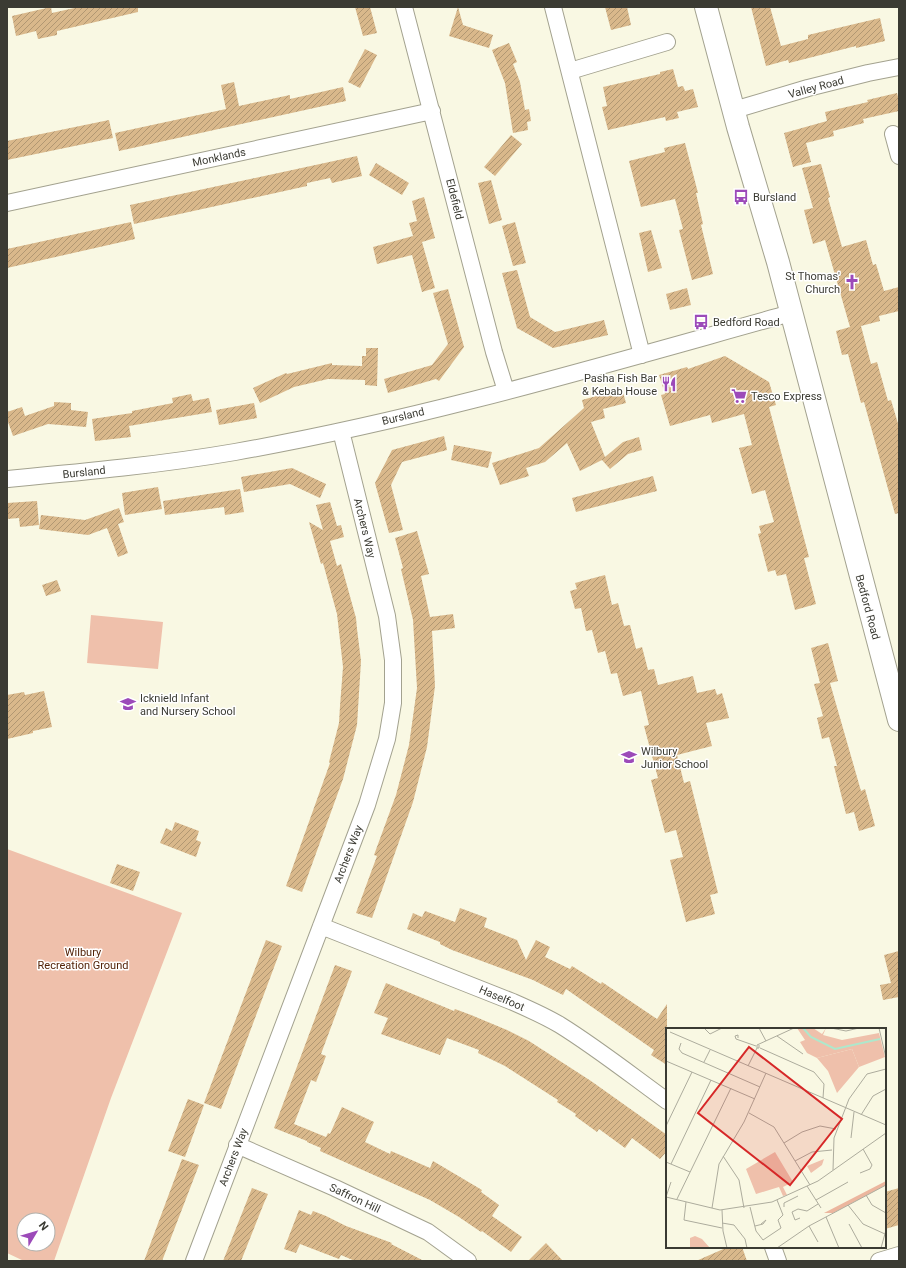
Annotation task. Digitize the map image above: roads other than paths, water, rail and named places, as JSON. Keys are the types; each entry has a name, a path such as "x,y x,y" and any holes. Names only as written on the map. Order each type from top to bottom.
{"street":[{"name":"Eldefield","path":"404,7 494,352 506,391"},
{"path":"553,7 642,355"},
{"name":"Bedford Road","path":"706,7 778,262 899,720"},
{"path":"570,71 667,42"},
{"name":"Valley Road","path":"734,110 808,88 899,67"},
{"name":"Monklands","path":"7,203 432,111"},
{"path":"893,134 899,156"},
{"name":"Bursland","path":"7,480 111,469 234,452 341,431 506,391 791,313"},
{"name":"Archers Way","path":"194,1261 367,806 387,740 393,703 393,660 387,616 341,431"},
{"name":"Haselfoot","path":"321,926 506,999 539,1014 593,1046 666,1100"},
{"name":"Saffron Hill","path":"237,1145 335,1188 428,1232 468,1261"},
{"path":"773,1248 778,1261"},
{"path":"880,1261 899,1256"}],"place":[{"name":"Bursland","path":"741,197"},
{"name":"St Thomas' Church","path":"852,282"},
{"name":"Bedford Road","path":"701,322"},
{"name":"Pasha Fish Bar & Kebab House","path":"669,384"},
{"name":"Tesco Express","path":"739,396"},
{"name":"Icknield Infant and Nursery School","path":"128,704"},
{"name":"Wilbury Junior School","path":"629,757"}],"park label":[{"name":"Wilbury Recreation Ground","path":"83,958"}]}
